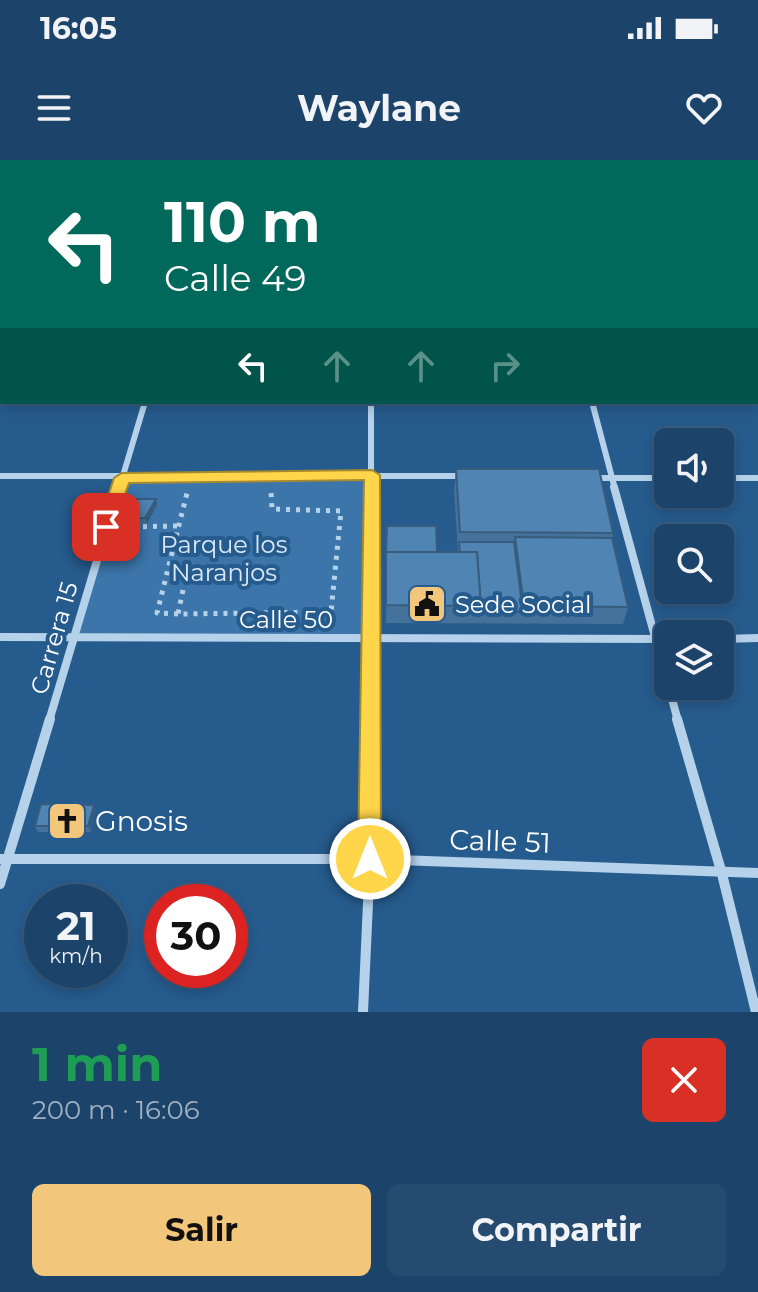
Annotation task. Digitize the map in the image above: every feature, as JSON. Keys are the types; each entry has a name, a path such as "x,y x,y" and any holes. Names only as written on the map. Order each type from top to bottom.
{"street":[{"name":"Carrera 15","path":"0,884 4,859 75,638 144,404"},
{"path":"363,1012 370,859 371,404"},
{"path":"593,404 654,639"},
{"path":"0,476 478,476"},
{"path":"584,478 654,478"},
{"path":"734,478 758,478"},
{"name":"Calle 50","path":"0,637 654,639"},
{"path":"734,639 758,638"},
{"path":"672,700 722,874 756,1012"},
{"name":"Calle 51","path":"4,859 370,859 758,873"}],"path":[{"path":"187,493 157,613 331,612 341,511 272,509 274,492 259,493"},
{"path":"174,493 201,493"},
{"path":"106,527 178,526"},
{"path":"178,614 183,590"}],"green space":[{"name":"Parque los Naranjos","path":"372,475 370,640 75,638 122,478"}],"building":[{"path":"456,469 599,469 613,533 460,532"},
{"path":"135,499 156,499 145,518 130,518"},
{"path":"387,526 436,526 437,552 386,552"},
{"path":"515,537 612,538 628,607 524,606"},
{"path":"459,542 514,542 523,612 481,611 477,552 460,552"},
{"path":"386,552 477,552 481,606 386,605"},
{"name":"Gnosis","path":"41,804 94,805 88,826 35,826"}],"place":[{"name":"Sede Social","path":"427,604"},
{"name":"Gnosis","path":"67,821"}],"route":[{"path":"106,527 122,478 372,475 370,859"}]}
